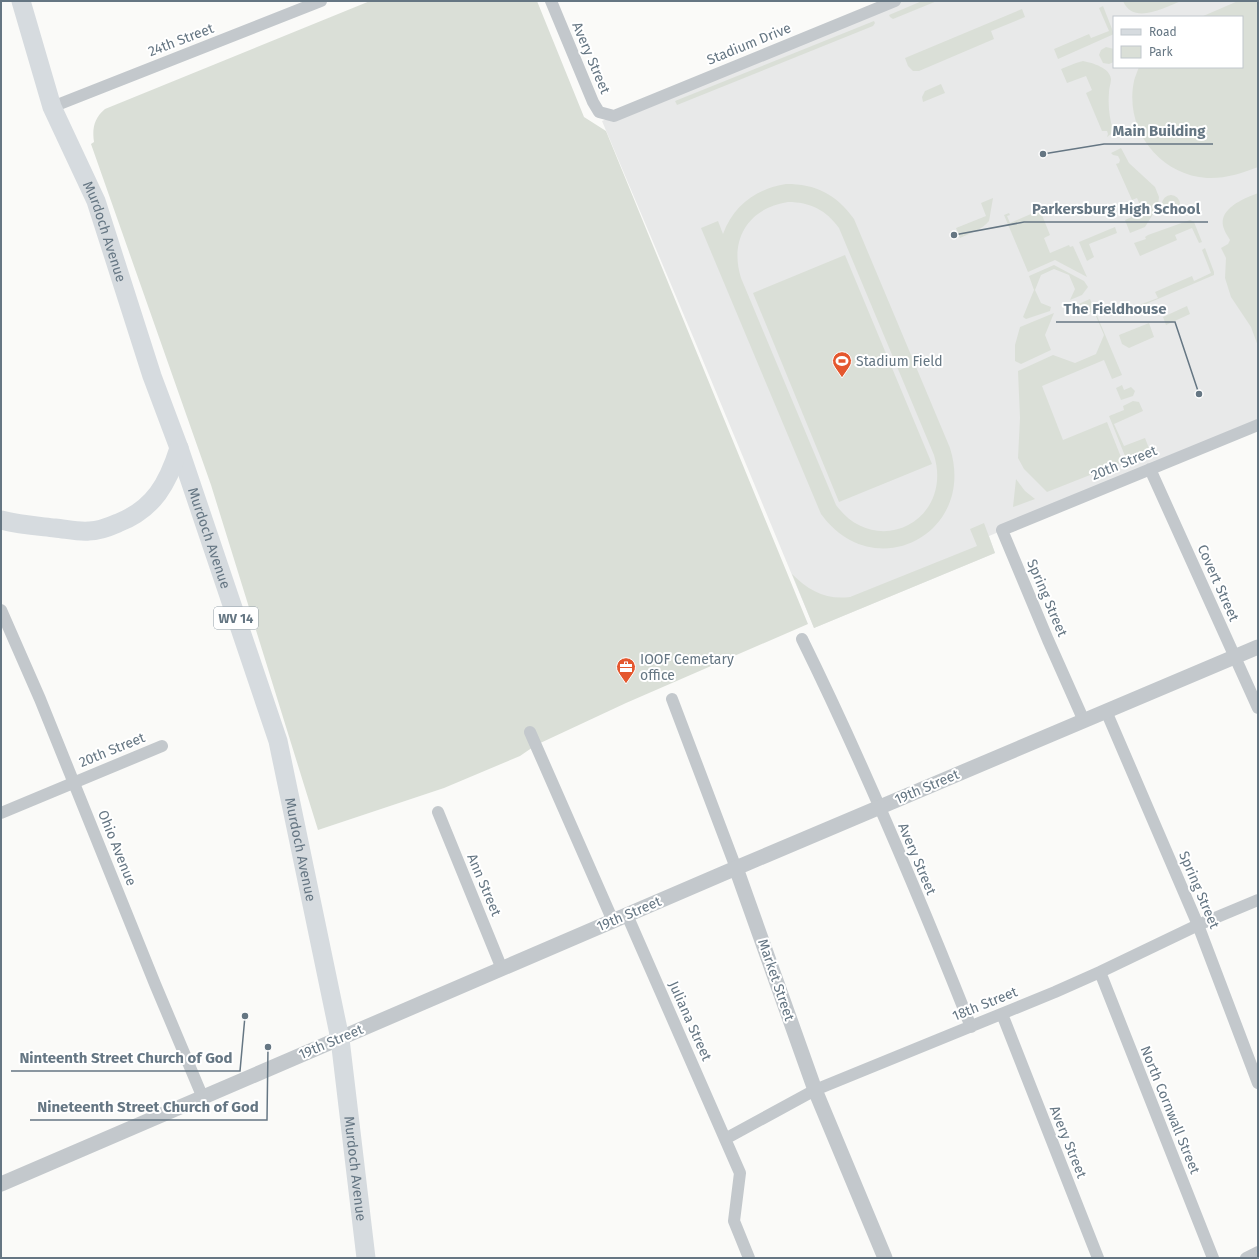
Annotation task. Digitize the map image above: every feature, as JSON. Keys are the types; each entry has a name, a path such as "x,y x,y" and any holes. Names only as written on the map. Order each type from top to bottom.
{"main road":[{"name":"Murdoch Avenue","path":"21,1 52,107 96,201 152,376 179,448 278,741 340,1039 366,1258"},
{"path":"1,520 18,524 88,531 106,528 122,522 143,509 160,492 174,466 179,448"}],"street":[{"name":"24th Street","path":"52,107 321,1"},
{"name":"Avery Street","path":"552,1 593,102 599,112 614,116"},
{"name":"Stadium Drive","path":"614,116 895,1"},
{"name":"20th Street","path":"1002,530 1258,425"},
{"name":"Covert Street","path":"1150,469 1258,708"},
{"name":"Spring Street","path":"1002,530 1084,721"},
{"name":"Ohio Avenue","path":"1,610 40,699 155,984 203,1098"},
{"name":"Avery Street","path":"802,639 835,706 948,969 971,1027"},
{"name":"19th Street","path":"1,1184 736,868 1258,647"},
{"name":"Market Street","path":"672,699 736,868 815,1090 885,1258"},
{"name":"Spring Street","path":"1106,711 1198,925 1258,1083"},
{"name":"Juliana Street","path":"530,732 726,1139 740,1173 734,1221 749,1258"},
{"name":"20th Street","path":"1,813 162,746"},
{"name":"Ann Street","path":"438,812 502,969"},
{"name":"18th Street","path":"726,1139 815,1090 971,1027 1100,972 1198,925 1258,900"},
{"name":"North Cornwall Street","path":"1100,972 1213,1258"},
{"name":"Avery Street","path":"1002,1014 1098,1258"},
{"path":"1246,1258 1258,1252"}],"shaded area":[{"path":"895,1 1258,1 1258,425 989,536 995,553 814,628 602,121"}],"green space":[{"path":"370,1 537,1 584,117 606,131 808,624 626,703 536,745 520,756 444,788 318,830 211,485 91,144 94,142 93,133 96,120 105,109"},
{"path":"922,1 937,1 893,19 889,15"},
{"path":"1123,1 1181,1 1149,13 1141,13 1134,12 1128,8"},
{"path":"1238,1 1258,1 1258,167 1220,178 1207,178 1190,175 1174,168 1160,159 1140,132 1134,116 1132,99 1134,79 1139,68 1243,68 1243,16 1203,16"},
{"path":"1103,6 1113,34 1058,59 1054,49 1089,34 1091,38 1109,31 1099,8"},
{"path":"1022,9 1025,17 991,31 994,39 919,71 913,71 908,66 905,58"},
{"path":"874,21 875,23 873,26 677,105 675,101"},
{"path":"1106,47 1113,49 1113,62 1109,64 1103,63 1099,55 1101,50"},
{"path":"1083,61 1104,69 1110,75 1109,106 1113,130 1107,137 1107,131 1102,131 1086,93 1092,90 1086,76 1067,83 1061,69"},
{"path":"941,84 945,93 923,102 922,97 925,91"},
{"path":"1121,148 1129,163 1155,187 1159,197 1158,206 1145,227 1130,233 1125,220 1143,212 1137,198 1132,200 1116,164 1119,163 1120,160 1118,156 1111,153"},
{"path":"797,184 816,188 840,203 854,219 950,448 954,479 949,505 935,526 916,541 892,548 867,547 843,536 821,514 701,228 718,221 723,234 733,215 747,200 756,194 775,186","holes":["796,202 817,208 829,216 839,228 934,455 937,478 933,498 922,514 908,525 890,531 871,530 853,521 836,505 741,278 738,264 738,251 740,239 745,228 752,219 762,211 774,205"]},
{"path":"1258,193 1258,346 1251,327 1231,297 1225,278 1226,258 1221,248 1228,244 1230,240 1225,232 1223,222 1224,216 1228,210 1239,201"},
{"path":"1171,195 1177,198 1180,204 1177,210 1171,213 1165,210 1162,204 1165,198"},
{"path":"993,198 989,221 979,229 960,238 956,228 986,216 981,203"},
{"path":"1040,210 1050,235 1044,238 1050,253 1069,245 1070,247 1073,246 1087,277 1055,260 1028,272 1004,215 1009,213 1010,215 1007,216 1010,223"},
{"path":"1190,220 1194,222 1202,242 1199,243 1192,228 1175,235 1177,240 1140,256 1134,243 1146,239 1145,237 1148,235"},
{"path":"1115,227 1117,233 1089,244 1094,257 1087,261 1079,242"},
{"path":"1205,248 1214,275 1132,310 1131,308 1158,298 1155,292 1192,276 1194,281 1211,273 1202,250"},
{"name":"Stadium Field","path":"845,255 932,464 839,502 753,293"},
{"path":"1054,265 1084,281 1088,287 1082,295 1070,300 1075,289 1069,275 1054,269 1041,275 1035,290 1041,303 1051,307 1050,311 1026,319 1023,317 1034,290 1029,276"},
{"path":"1090,299 1122,375 1112,379 1104,360 1042,386 1063,440 1107,422 1123,462 1047,492 1024,469 1018,458 1020,418 1018,371 1053,355 1075,363 1096,354 1104,335 1095,314 1074,306"},
{"path":"1187,306 1190,314 1166,325 1163,317"},
{"path":"1054,313 1045,335 1051,350 1021,364 1015,361 1015,345 1020,327"},
{"path":"1149,323 1154,337 1129,348 1122,344 1119,335"},
{"path":"1122,385 1124,390 1131,387 1135,391 1133,396 1121,400 1116,388"},
{"path":"1133,401 1139,402 1143,411 1114,424 1124,446 1145,438 1150,451 1127,461 1109,416 1124,410 1123,406"},
{"path":"1016,479 1025,491 1035,499 1013,507"},
{"path":"984,523 995,553 814,628 792,574 811,590 818,593 826,596 841,598 850,597 977,546 970,529"}],"place":[{"name":"Main Building","path":"1043,154"},
{"name":"Parkersburg High School","path":"954,235"},
{"name":"Stadium Field","path":"842,378"},
{"name":"The Fieldhouse","path":"1199,394"},
{"name":"IOOF Cemetary office","path":"626,684"},
{"name":"Ninteenth Street Church of God","path":"245,1016"},
{"name":"Nineteenth Street Church of God","path":"268,1047"}]}
